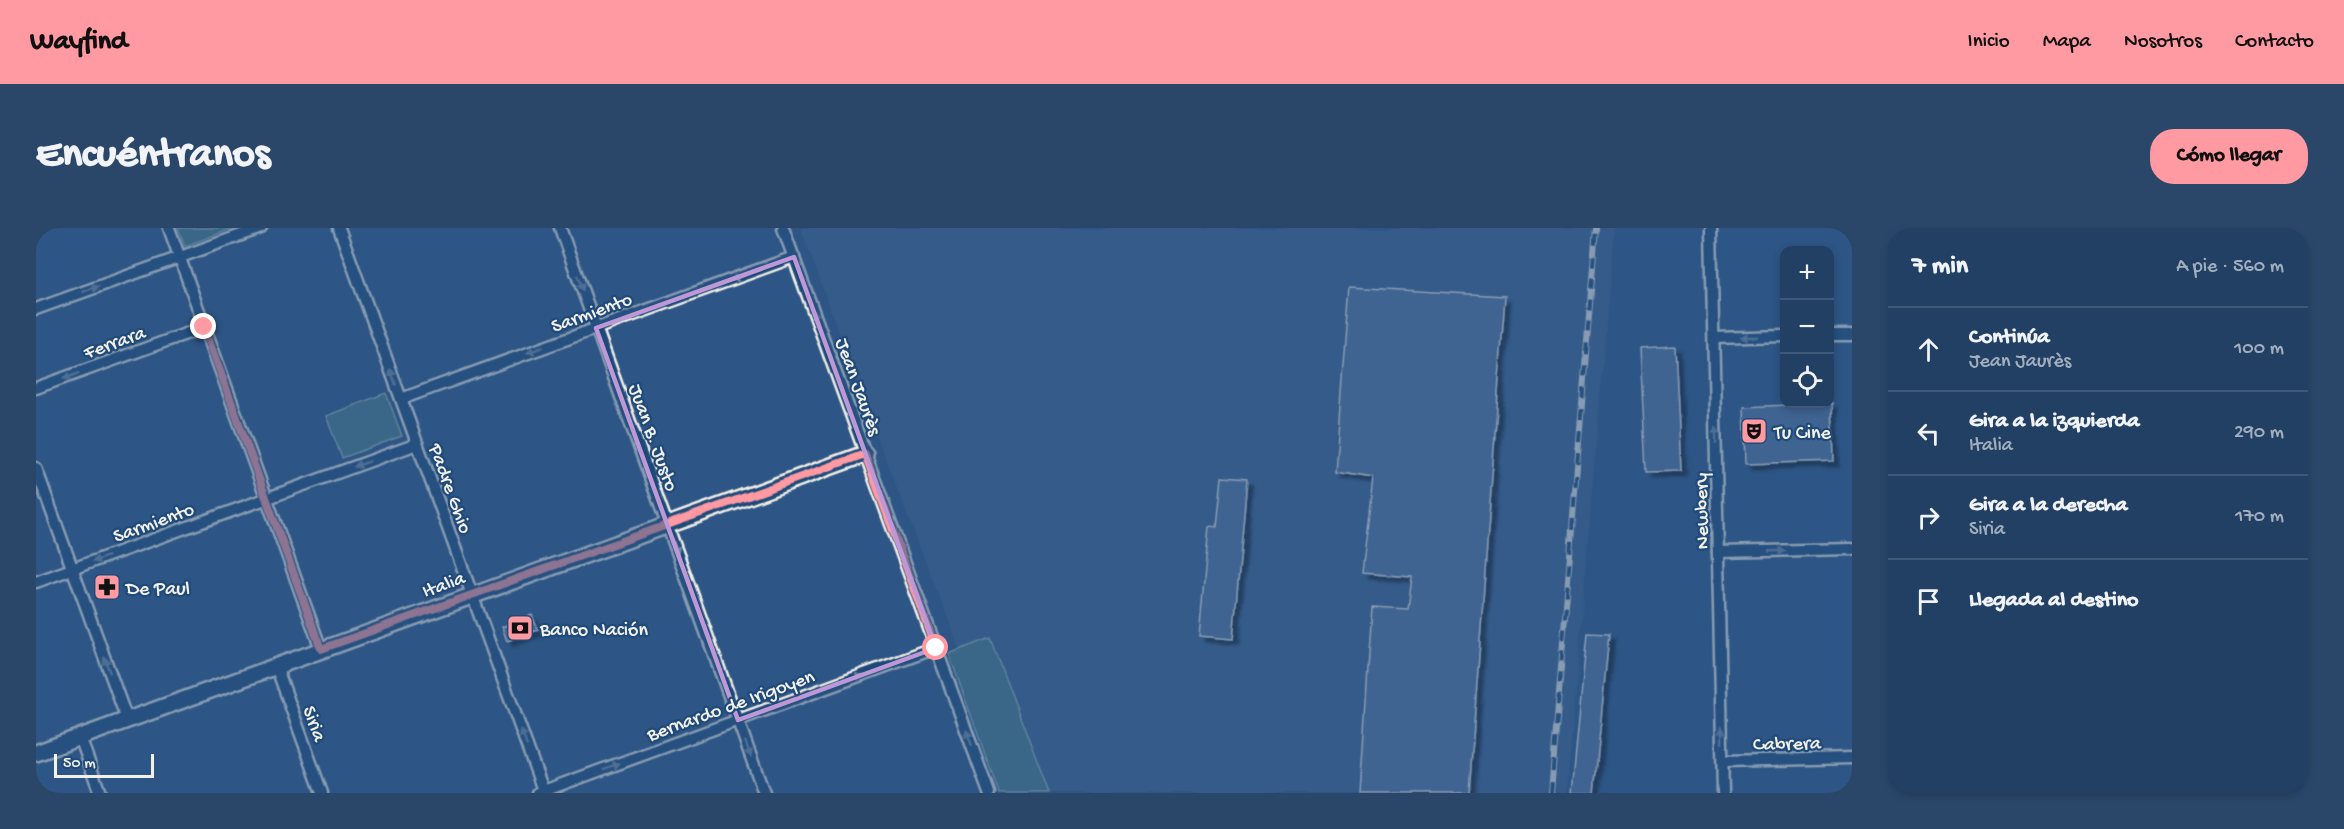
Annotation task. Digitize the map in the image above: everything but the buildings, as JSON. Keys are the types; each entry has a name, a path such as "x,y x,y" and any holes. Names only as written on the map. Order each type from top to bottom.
{"street":[{"path":"169,228 321,649"},
{"path":"36,309 261,228"},
{"name":"Padre Ghio","path":"339,228 541,792"},
{"name":"Juan B. Justo","path":"560,228 764,793"},
{"name":"Jean Jaurès","path":"783,228 988,793"},
{"name":"Newbery","path":"1712,228 1724,793"},
{"name":"Sarmiento","path":"401,399 794,257"},
{"name":"Ferrara","path":"36,388 204,327"},
{"path":"1834,335 1852,335"},
{"path":"1714,338 1780,336"},
{"name":"Sarmiento","path":"36,582 417,444"},
{"name":"Italia","path":"36,753 865,454"},
{"path":"36,468 127,720"},
{"path":"1718,552 1852,549"},
{"name":"Bernardo de Irigoyen","path":"541,792 936,648"},
{"name":"Siria","path":"276,666 322,793"},
{"path":"80,737 100,793"},
{"name":"Cabrera","path":"1723,761 1852,758"}],"highlighted area":[{"path":"794,257 936,648 738,720 596,328"}],"shaded area":[{"path":"801,228 1614,228 1567,793 1049,793 991,638 960,650 877,438"}],"green space":[{"path":"178,228 234,228 185,246"},
{"path":"386,393 402,436 342,458 326,416"},
{"path":"990,638 1049,793 999,793 949,654"}],"railway":[{"path":"1551,793 1596,228"}],"place":[{"name":"Tu Cine","path":"1754,431"},
{"name":"De Paul","path":"107,587"},
{"name":"Banco Nación","path":"520,628"}],"route":[{"path":"204,327 321,649 865,454 936,648"}]}
